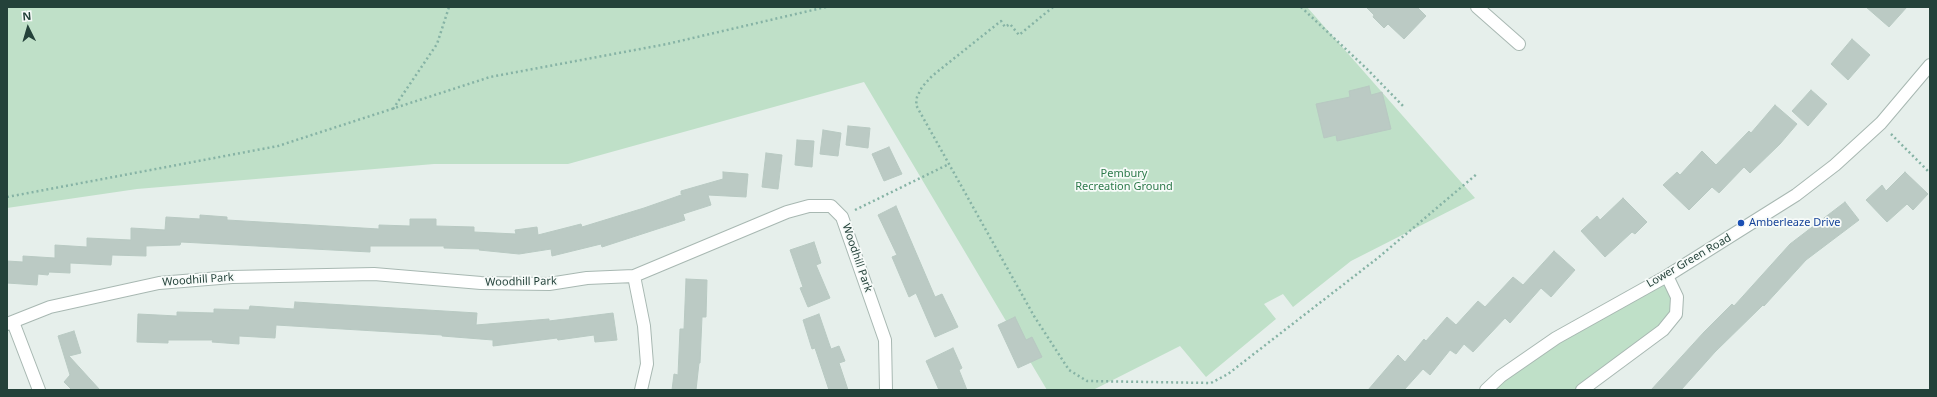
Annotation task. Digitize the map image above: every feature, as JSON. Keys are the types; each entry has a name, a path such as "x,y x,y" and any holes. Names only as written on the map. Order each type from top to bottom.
{"street":[{"path":"1477,7 1519,44"},
{"name":"Lower Green Road","path":"1486,390 1501,376 1556,338 1667,276 1796,195 1835,165 1881,123 1930,65"},
{"name":"Woodhill Park","path":"10,323 50,307 159,283 232,277 374,274 481,282 549,284 587,278 634,276 787,212 809,206 831,206 842,216 885,340 886,390"},
{"path":"634,276 644,326 647,364 641,390"},
{"path":"1582,390 1663,330 1676,314 1677,297 1667,276"},
{"path":"10,323 39,390"}],"path":[{"path":"392,110 437,44 449,7"},
{"path":"7,197 278,146 490,77 667,44 826,7"},
{"path":"1053,7 1019,35 1010,24 1005,26 1001,21 932,76 922,87 917,97 916,105 1034,316 1069,370 1087,381 1211,383 1228,374 1380,257 1478,173"},
{"path":"1301,7 1367,68 1404,108"},
{"path":"1881,123 1930,173"},
{"path":"842,216 949,164"}],"green space":[{"name":"Pembury Recreation Ground","path":"7,7 1307,7 1475,198 1351,261 1293,307 1283,294 1264,304 1276,319 1206,377 1180,346 1093,390 1047,390 864,82 568,164 434,164 137,189 7,208"},
{"path":"1667,276 1676,314 1582,390 1486,390 1501,376"}],"building":[{"path":"1366,7 1417,7 1426,16 1404,39 1388,24 1384,28"},
{"path":"1866,7 1907,7 1889,27"},
{"path":"1852,39 1870,55 1848,80 1831,64"},
{"path":"1369,86 1371,95 1382,92 1391,129 1337,141 1336,135 1324,138 1316,104 1350,97 1349,91"},
{"path":"1811,90 1827,104 1808,126 1792,111"},
{"path":"1775,105 1797,124 1780,144 1750,173 1744,167 1719,193 1712,187 1689,210 1663,185 1677,172 1680,175 1702,151 1716,165 1749,131 1751,133"},
{"path":"848,126 870,128 868,148 846,145"},
{"path":"823,130 841,133 838,156 820,154"},
{"path":"797,140 814,141 812,167 795,165"},
{"path":"889,147 902,174 884,181 872,154"},
{"path":"766,153 782,155 778,189 762,187"},
{"path":"723,172 748,174 746,197 708,195 711,205 683,214 685,220 602,247 601,244 552,256 551,249 519,254 479,250 480,249 444,248 444,246 370,246 370,252 181,242 180,245 146,246 146,256 112,255 111,265 70,263 70,273 49,272 48,275 38,274 37,285 7,283 7,261 23,262 23,256 55,258 55,245 87,247 87,238 131,240 131,228 165,230 166,217 200,219 200,215 227,217 227,220 379,229 379,225 410,226 410,219 436,219 436,226 474,227 474,232 516,234 515,230 537,227 538,235 581,224 582,227 644,208 684,194 681,194 681,191 723,179"},
{"path":"1905,172 1928,194 1913,210 1907,204 1887,222 1866,200 1882,185 1886,191"},
{"path":"1623,198 1647,222 1635,234 1632,232 1605,257 1581,231 1597,216 1600,220"},
{"path":"1845,202 1859,220 1806,260 1764,306 1763,305 1715,352 1681,390 1651,390 1704,332 1732,304 1734,306 1790,244"},
{"path":"896,206 935,297 942,294 958,327 935,337 916,293 909,297 892,257 897,255 878,215"},
{"path":"814,242 821,263 816,265 830,298 808,307 800,288 803,287 790,250"},
{"path":"1554,251 1575,270 1551,297 1541,288 1510,323 1505,318 1473,352 1464,344 1456,354 1450,350 1430,375 1423,369 1404,390 1368,390 1398,355 1405,362 1424,339 1426,341 1447,317 1456,325 1478,301 1485,307 1513,277 1523,285"},
{"path":"686,279 707,280 706,317 702,317 700,363 696,390 672,390 674,374 678,375 680,329 684,329"},
{"path":"295,302 477,313 476,325 549,319 549,321 613,313 617,340 595,342 594,335 493,346 493,340 442,335 276,325 275,338 239,336 239,344 212,342 213,340 168,340 168,343 137,342 138,314 177,316 177,312 214,313 214,309 249,310 250,306 294,309"},
{"path":"819,314 831,349 839,346 845,361 839,363 848,390 829,390 815,348 812,349 803,320"},
{"path":"1015,317 1026,340 1032,337 1042,357 1018,368 998,325"},
{"path":"74,331 81,353 69,356 100,390 72,390 64,382 70,375 58,336"},
{"path":"953,348 962,368 959,370 967,390 939,390 926,361"}],"place":[{"name":"Amberleaze Drive","path":"1741,223"}]}
